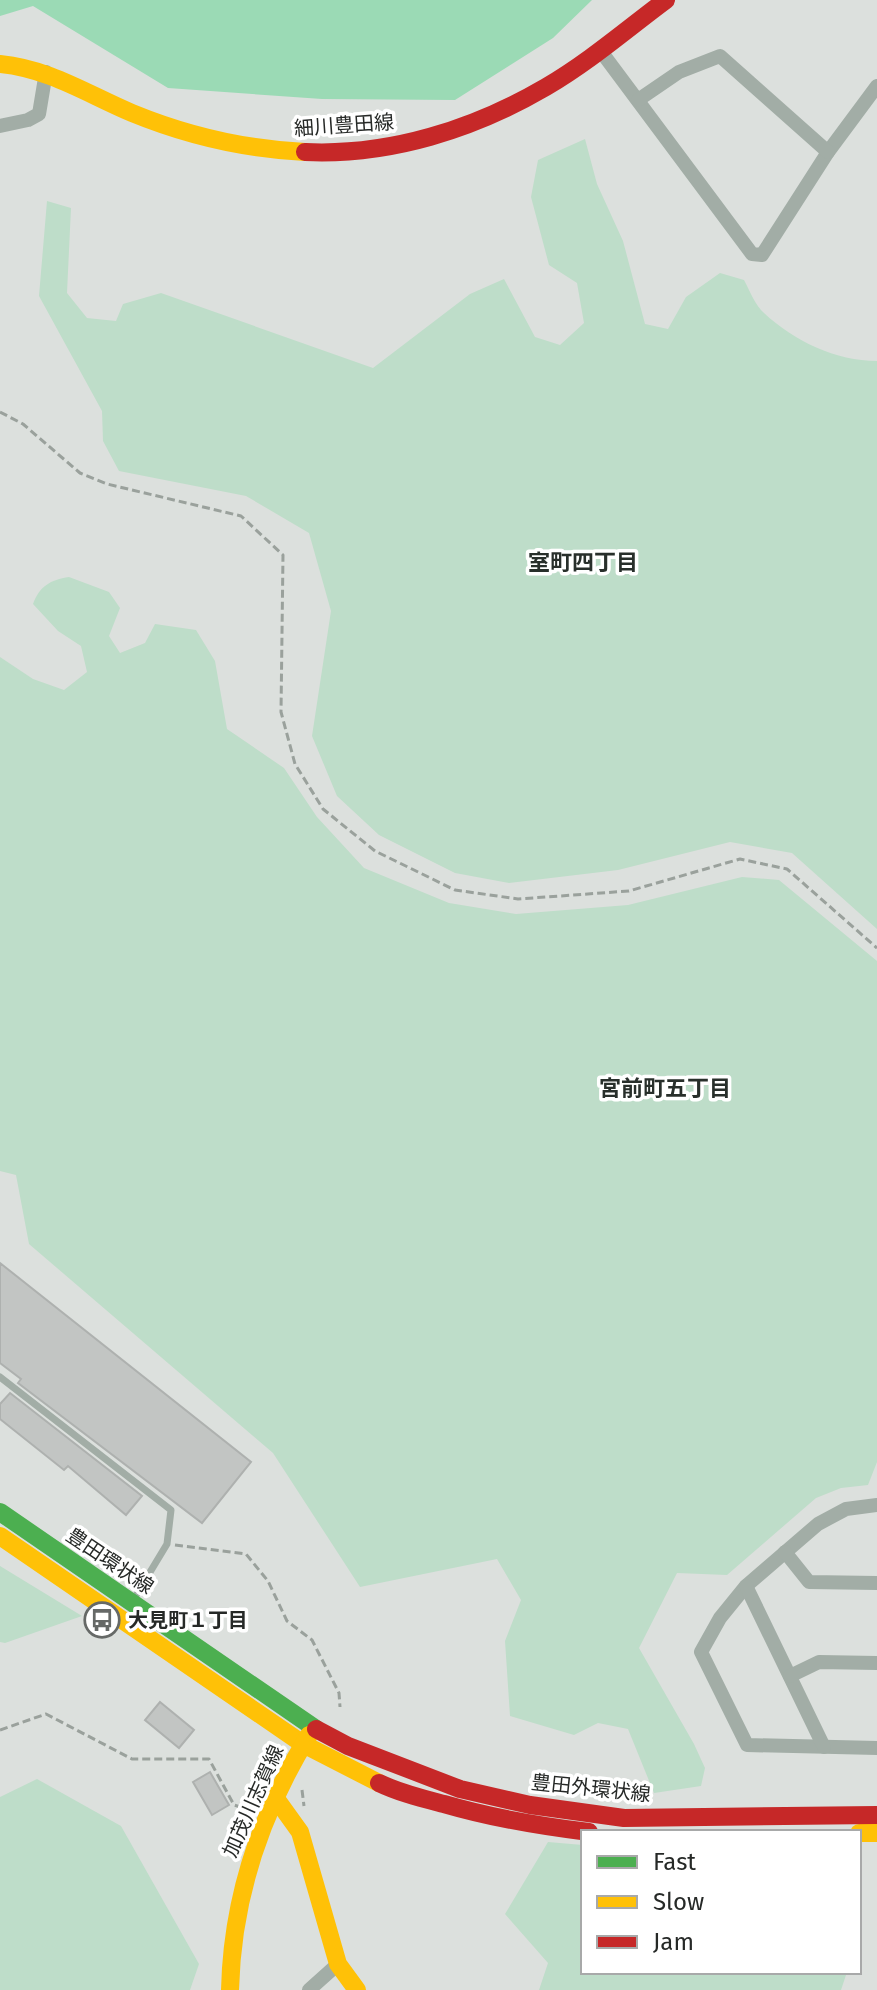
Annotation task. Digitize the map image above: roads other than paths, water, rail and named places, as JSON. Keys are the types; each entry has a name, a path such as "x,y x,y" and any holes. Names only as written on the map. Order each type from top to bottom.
{"main road":[{"name":"細川豊田線","path":"0,64 18,65 69,80 119,107 176,130 213,140 297,153 340,152 417,141 488,118 546,87 666,0"},
{"name":"豊田環状線","path":"0,1512 132,1603 308,1736"},
{"name":"豊田環状線","path":"0,1536 308,1736"},
{"name":"加茂川志賀線","path":"230,1990 230,1953 237,1904 249,1859 308,1736"},
{"name":"豊田外環状線","path":"308,1736 348,1746 460,1789 530,1805 624,1818 877,1815"},
{"path":"308,1736 396,1791 527,1825 581,1831"},
{"path":"273,1807 300,1832 338,1964 357,1990"}],"street":[{"path":"600,50 752,254 762,255 828,152 877,86"},
{"path":"638,100 679,72 720,56 828,152"},
{"path":"0,126 28,120 39,114 46,72"},
{"path":"877,1505 846,1509 818,1524 746,1586 720,1618 701,1652 747,1745 877,1748"},
{"path":"785,1552 809,1582 877,1583"},
{"path":"746,1586 824,1747"},
{"path":"790,1676 819,1662 877,1663"},
{"path":"309,1990 338,1964"}],"lane":[{"path":"0,1377 171,1510 167,1544 132,1603"}],"place":[{"name":"大見町１丁目","path":"102,1620"}],"district":[{"name":"室町四丁目","path":"583,562"},
{"name":"宮前町五丁目","path":"665,1088"}]}
